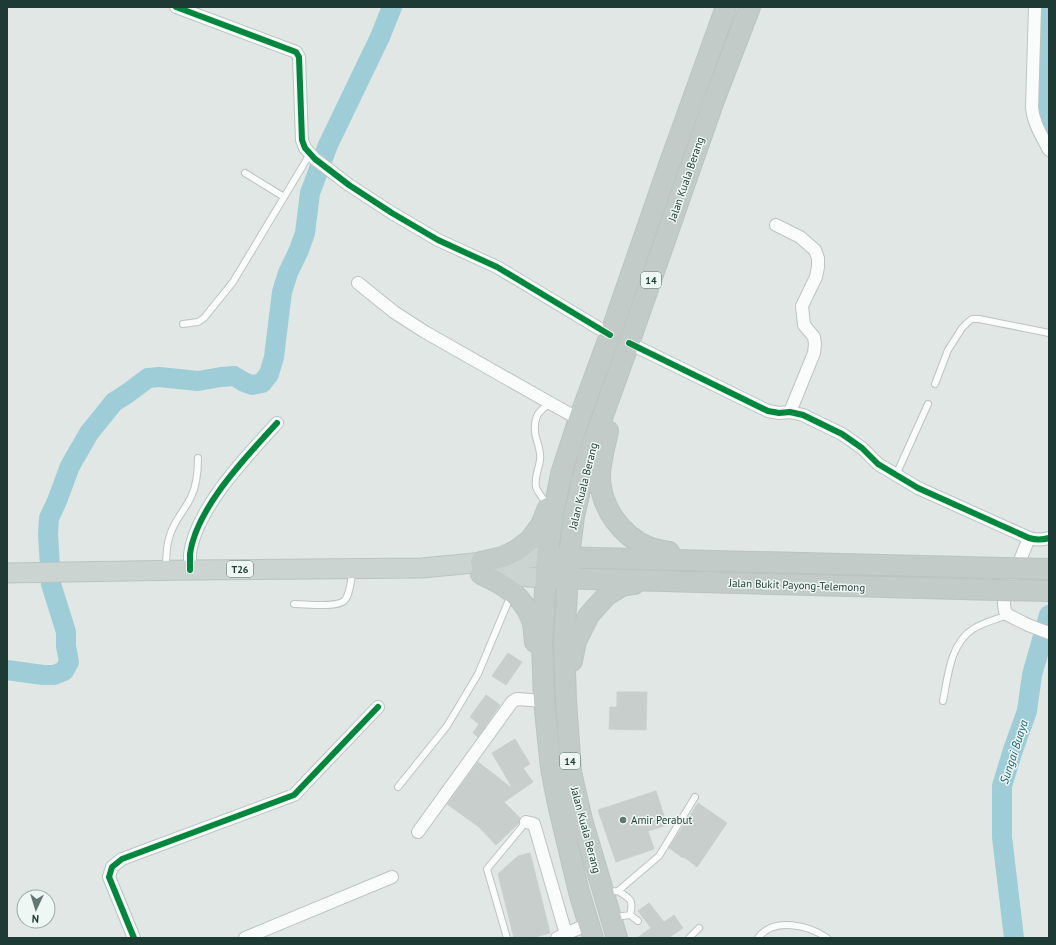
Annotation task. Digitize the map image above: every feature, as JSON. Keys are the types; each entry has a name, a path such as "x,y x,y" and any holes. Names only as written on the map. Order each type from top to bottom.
{"highway":[{"name":"Jalan Kuala Berang","path":"591,931 568,895 558,804 550,768 544,701 542,642 547,556 561,474 669,164 726,7"},
{"name":"Jalan Kuala Berang","path":"616,938 610,918 610,891 582,820 571,772 564,643 567,578 574,516 588,457 712,103 750,7"},
{"path":"619,368 600,479 603,495 609,510 620,528 638,542 650,548 673,553 773,562"},
{"path":"544,701 533,624 525,606 512,591 481,568 516,550 530,540 541,525 561,474"},
{"name":"Jalan Bukit Payong-Telemong","path":"547,556 1049,569"},
{"name":"Jalan Bukit Payong-Telemong","path":"545,578 1049,592"},
{"path":"566,700 576,641 589,615 607,595 622,586 648,581"}],"main road":[{"path":"481,568 547,556"},
{"name":"T26","path":"7,574 166,570 481,568"},
{"path":"481,568 545,578"}],"street":[{"path":"176,7 296,52 299,57 302,140 305,148 312,156 334,174 370,199 432,236 497,267 610,335"},
{"path":"1035,7 1032,114 1049,150"},
{"path":"776,225 800,237 808,243 815,250 818,258 816,277 802,306 804,325 814,337 814,353 790,412"},
{"path":"358,283 394,312 426,332 579,419"},
{"path":"629,343 768,411 779,413 790,412 803,415 842,434 862,448 878,464 918,488 1029,538 1035,540 1049,538"},
{"path":"190,570 190,554 193,542 208,508 234,470 277,422"},
{"path":"1029,538 1004,600 1005,611 1008,615 1049,633"},
{"path":"418,832 512,702 517,698 544,701"},
{"path":"134,938 109,877 112,867 122,859 294,795 378,708"},
{"path":"526,822 534,824 568,895 561,937 591,931"},
{"path":"245,938 392,877"}],"lane":[{"path":"183,324 198,322 204,318 233,282 284,197 312,156"},
{"path":"245,173 284,197"},
{"path":"935,384 948,350 962,328 972,319 986,320 1049,333"},
{"path":"548,507 536,486 540,452 535,428 538,414 550,403"},
{"path":"896,475 928,404"},
{"path":"166,570 166,550 170,535 191,498 198,474 198,458"},
{"path":"294,604 336,604 345,600 348,594 353,569"},
{"path":"398,787 447,726 478,674 512,591"},
{"path":"943,701 955,650 961,640 980,625 1008,615"},
{"path":"610,891 659,856 695,797"},
{"path":"507,938 487,869 526,822"},
{"path":"610,891 630,899 632,906 630,915"},
{"path":"610,918 630,915 638,921"},
{"path":"758,938 761,934 773,927 786,924 803,927 827,938"},
{"path":"689,938 698,928"}],"building":[{"path":"508,653 522,662 506,685 492,676"},
{"path":"617,692 647,692 646,730 609,729 610,707 617,707"},
{"path":"486,695 500,705 478,737 473,733 479,724 470,717"},
{"path":"515,739 530,764 523,768 533,782 504,802 520,818 519,823 496,845 479,827 447,804 478,762 513,789 492,753"},
{"name":"Amir Perabut","path":"656,791 667,825 648,831 654,849 616,862 598,810"},
{"path":"698,803 727,823 697,867 669,848"},
{"path":"530,853 550,933 531,938 514,938 498,874 518,856"},
{"path":"649,903 664,922 674,915 683,928 668,938 637,938 651,928 638,911"}],"waterway":[{"path":"7,670 54,675 64,671 69,662 66,646 66,632 51,584 48,534 49,518 70,466 89,433 114,402 148,378 159,377 198,381 234,376 252,385 262,383 269,374 274,357 282,292 288,273 305,233 310,193 328,145 380,37 392,7"},
{"name":"Sungai Buaya","path":"1044,7 1041,105 1049,129"},
{"name":"Sungai Buaya","path":"1014,938 1002,837 1002,786 1027,711 1032,675 1049,615"}],"cycle path":[{"path":"176,7 296,52 299,57 302,140 305,148 315,159 349,185 392,213 438,240 497,267 610,335"},
{"path":"629,343 768,411 779,413 790,412 803,415 842,434 862,448 878,464 918,488 1029,538 1039,540 1049,538"},
{"path":"190,570 190,554 194,537 212,501 238,467 277,423"},
{"path":"134,938 109,877 112,867 122,859 294,795 378,707"}],"place":[{"name":"Amir Perabut","path":"623,820"}]}
